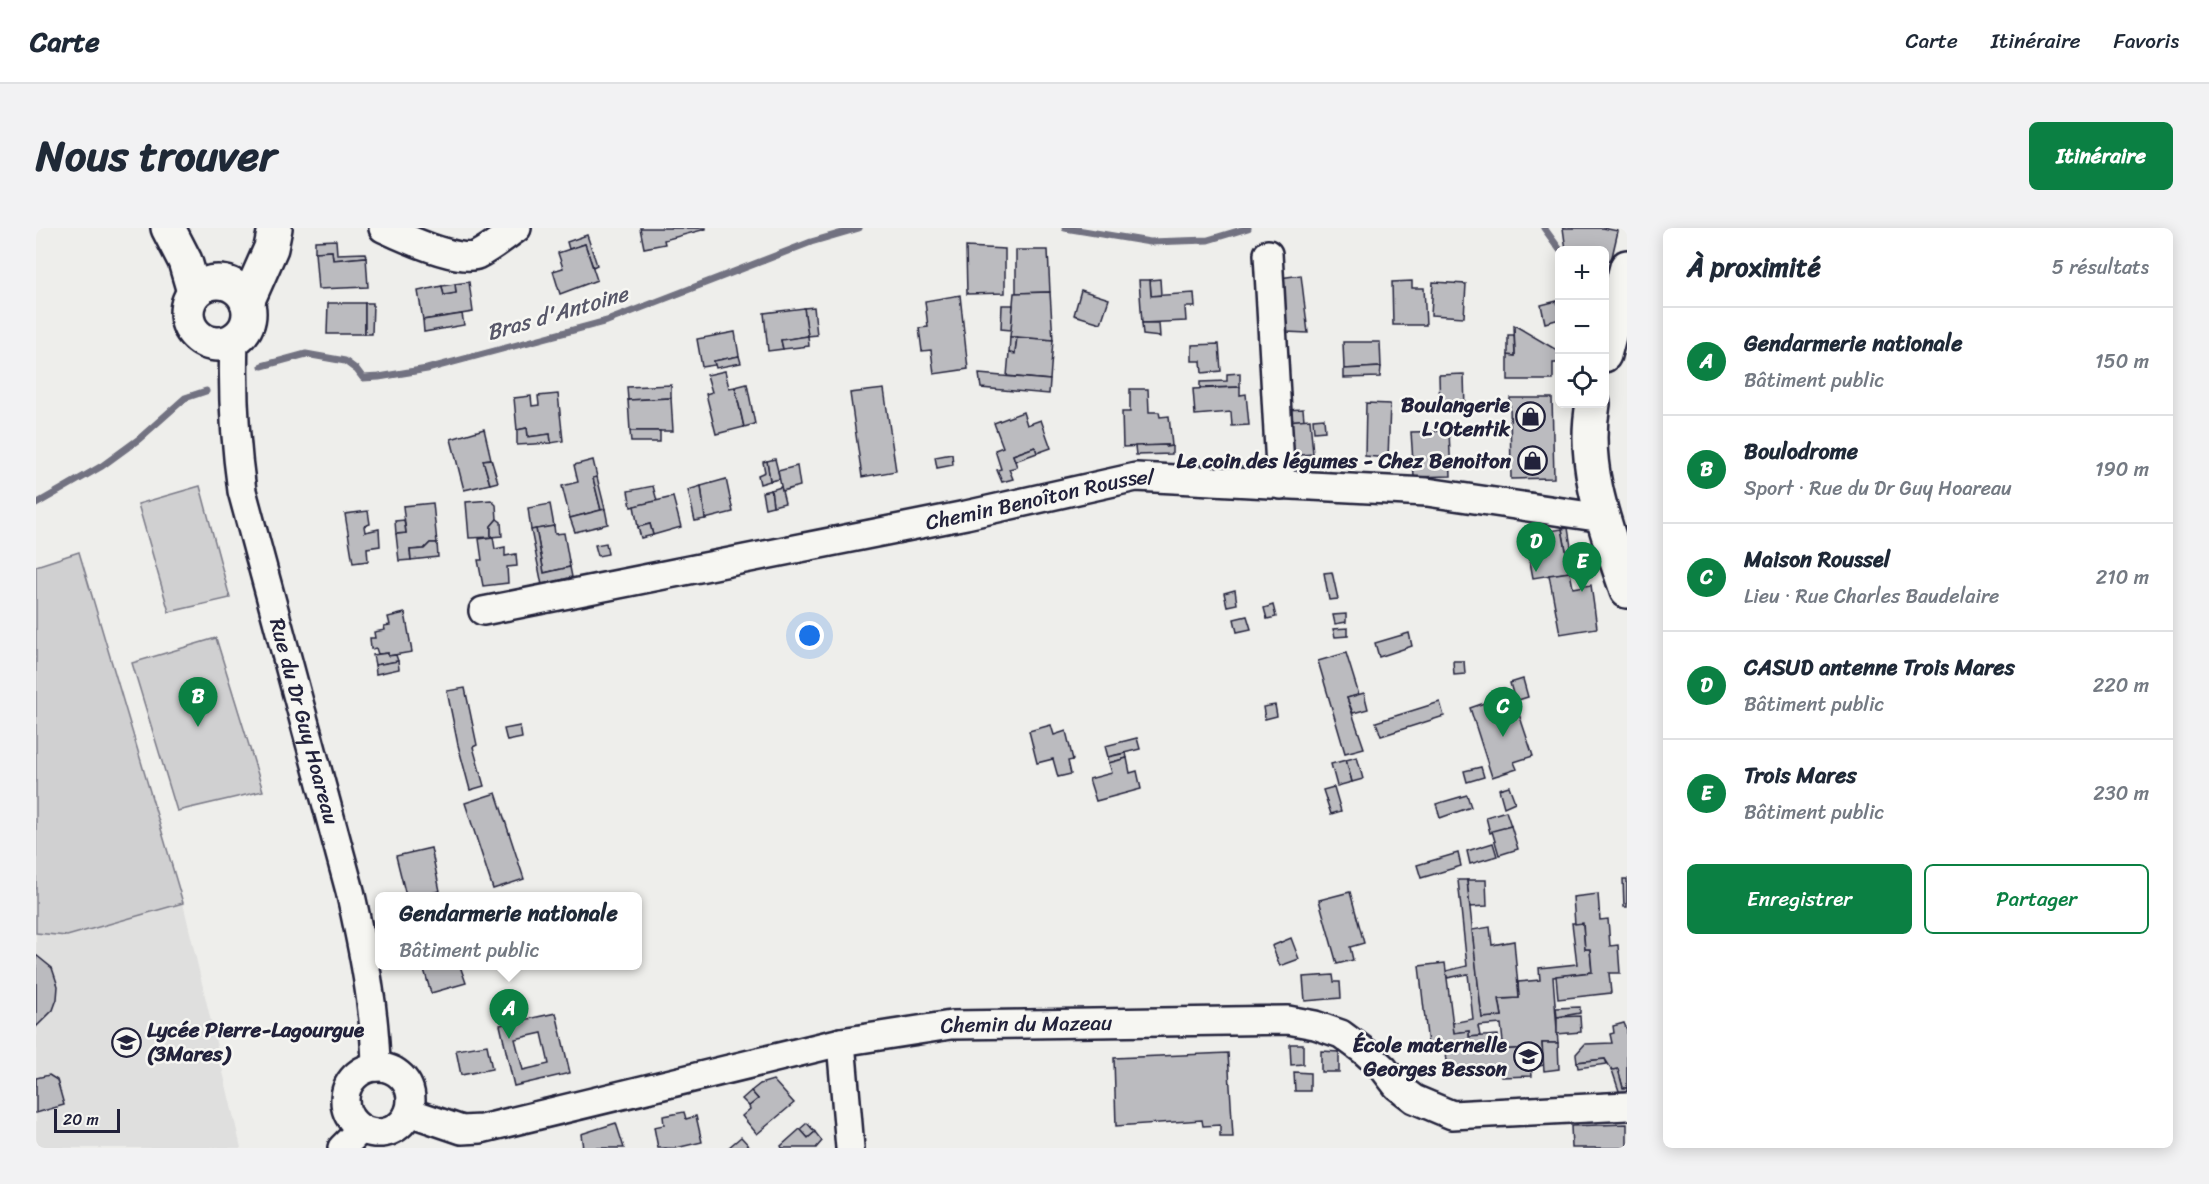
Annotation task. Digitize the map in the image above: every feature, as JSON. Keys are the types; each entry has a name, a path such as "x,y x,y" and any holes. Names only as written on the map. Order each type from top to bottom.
{"street":[{"path":"168,228 185,261 220,291 249,319 246,328 226,343 207,343 191,331 186,311 188,301 220,291 263,265 271,248 275,228"},
{"path":"383,228 402,237 466,257 476,255 517,228"},
{"path":"1268,254 1281,485"},
{"path":"1609,340 1627,267"},
{"name":"Rue du Dr Guy Hoareau","path":"226,343 232,377 236,448 242,491 350,891 364,956 376,1040 376,1067"},
{"path":"1592,408 1589,449 1613,531 1627,591"},
{"name":"Chemin Benoîton Roussel","path":"483,611 966,515 1136,477 1427,492 1613,531"},
{"name":"Chemin du Mazeau","path":"409,1113 462,1130 481,1128 841,1042 951,1025 1288,1020 1315,1025 1341,1034 1377,1063 1397,1086 1414,1099 1452,1115 1627,1106"},
{"path":"841,1042 850,1148"},
{"path":"386,1067 395,1071 408,1085 411,1094 409,1113 404,1121 388,1132 351,1138 351,1120 346,1110 346,1091 354,1076 368,1068 386,1067"}],"shaded area":[{"path":"200,486 230,598 169,612 138,504"},
{"path":"79,552 183,903 67,936 36,933 36,566"},
{"path":"216,638 263,791 177,811 132,663"},
{"name":"Lycée Pierre-Lagourgue (3Mares)","path":"183,903 241,1148 36,1148 36,933 67,936"}],"building":[{"path":"640,228 706,229 664,240 665,244 644,248"},
{"path":"1563,228 1603,228 1618,231 1611,261 1609,260 1609,246 1565,246"},
{"path":"587,235 597,265 593,267 585,244 569,249 567,242"},
{"path":"336,240 337,254 365,253 366,257 333,260 332,251 315,252 315,241"},
{"path":"585,244 597,280 560,294 553,271 563,268 558,253"},
{"path":"966,247 1005,249 1005,293 967,294"},
{"path":"1016,250 1048,250 1050,292 1016,293"},
{"path":"332,251 333,260 366,257 368,287 318,289 315,252"},
{"path":"1301,275 1308,333 1286,332 1280,278"},
{"path":"1160,279 1161,295 1151,296 1150,280"},
{"path":"1139,280 1150,280 1151,296 1194,293 1195,307 1185,307 1186,321 1142,323"},
{"path":"1412,281 1412,288 1424,288 1426,325 1393,325 1392,282"},
{"path":"469,282 473,312 423,320 418,291 442,286 444,295 456,293 455,284"},
{"path":"1433,282 1466,284 1464,317 1431,315"},
{"path":"455,284 456,293 444,295 442,286"},
{"path":"1081,290 1109,299 1101,323 1074,315"},
{"path":"1050,292 1053,340 1010,337 1014,293"},
{"path":"960,295 968,369 934,374 931,350 922,351 919,328 928,327 925,301"},
{"path":"1555,302 1555,320 1545,323 1541,305"},
{"path":"328,303 365,303 365,334 327,334"},
{"path":"365,303 373,303 372,334 365,334"},
{"path":"1002,305 1013,305 1011,330 1001,329"},
{"path":"814,307 817,335 808,336 804,308"},
{"path":"804,308 808,336 781,340 783,349 768,351 764,313"},
{"path":"462,314 464,325 424,332 423,320"},
{"path":"1142,323 1159,323 1160,337 1143,335"},
{"path":"1514,325 1555,349 1553,380 1508,380 1508,355 1515,356"},
{"path":"735,332 739,356 714,361 715,365 702,367 697,339"},
{"path":"1508,335 1514,335 1515,356 1508,355"},
{"path":"808,336 809,346 783,349 781,340"},
{"path":"1010,337 1017,337 1015,354 1009,353"},
{"path":"1017,337 1053,340 1050,380 1007,376 1009,353 1015,354"},
{"path":"1343,342 1380,342 1381,367 1344,369"},
{"path":"1219,344 1221,371 1202,373 1201,361 1192,361 1192,345"},
{"path":"739,356 741,363 716,368 714,361"},
{"path":"1381,367 1380,377 1344,378 1344,369"},
{"path":"725,371 729,388 735,387 744,427 716,434 706,394 712,392 707,375"},
{"path":"1240,373 1240,387 1200,388 1200,382 1227,381 1227,374"},
{"path":"979,374 1050,380 1049,394 981,388"},
{"path":"1464,374 1465,411 1440,412 1439,375"},
{"path":"747,384 755,424 744,427 735,387"},
{"path":"671,385 671,398 628,400 627,387"},
{"path":"1240,387 1240,395 1246,394 1249,425 1232,426 1231,412 1195,415 1193,389"},
{"path":"884,389 896,471 862,477 850,393"},
{"path":"1130,389 1148,389 1149,412 1159,412 1160,417 1169,416 1172,446 1123,447 1122,412 1130,412"},
{"path":"558,394 563,441 551,443 550,434 528,437 527,428 517,430 514,398 531,396 532,406 539,405 538,396"},
{"path":"671,398 673,431 630,431 628,400"},
{"path":"1510,398 1552,398 1554,478 1511,479"},
{"path":"1366,403 1390,404 1388,458 1365,456"},
{"path":"1303,409 1304,420 1286,421 1286,410"},
{"path":"1023,412 1027,425 1041,420 1051,448 1037,453 1035,447 1013,455 1017,467 1009,469 1013,479 1002,482 997,470 1001,469 995,450 1003,447 994,423"},
{"path":"1324,418 1325,431 1314,432 1313,419"},
{"path":"1310,419 1313,454 1289,456 1286,421"},
{"path":"527,428 528,437 550,434 551,443 517,445 517,430"},
{"path":"484,429 491,459 483,460 490,484 464,490 451,439"},
{"path":"630,431 660,431 660,442 631,442"},
{"path":"1449,431 1451,476 1414,477 1411,432"},
{"path":"1167,445 1166,447 1172,446 1172,454 1136,455 1135,446"},
{"path":"1035,447 1037,453 1015,461 1013,455"},
{"path":"952,454 953,465 937,468 935,457"},
{"path":"491,459 498,482 490,484 483,460"},
{"path":"775,459 780,479 770,481 767,461"},
{"path":"593,460 597,477 593,478 601,510 570,518 562,486 578,482 574,465"},
{"path":"767,461 770,481 760,484 758,475 765,472 763,462"},
{"path":"797,466 800,486 782,491 778,471"},
{"path":"597,477 605,509 601,510 593,478"},
{"path":"726,479 733,512 705,519 701,486"},
{"path":"653,486 657,501 631,507 628,491"},
{"path":"701,486 705,519 695,521 688,490"},
{"path":"781,487 785,503 773,506 771,490"},
{"path":"771,490 773,506 765,508 762,492"},
{"path":"673,497 681,527 653,535 650,524 638,527 634,506"},
{"path":"491,500 496,505 497,519 491,526 491,537 469,538 466,502"},
{"path":"433,503 437,543 430,543 424,549 410,550 411,560 399,561 396,534 406,533 403,506"},
{"path":"550,504 554,526 531,530 528,508"},
{"path":"605,509 608,524 575,532 570,518"},
{"path":"368,511 370,524 364,526 365,532 379,529 380,546 367,548 368,561 353,563 345,514"},
{"path":"497,519 501,522 502,536 491,537 491,526"},
{"path":"404,520 406,533 396,534 395,521"},
{"path":"650,524 653,535 641,538 638,527"},
{"path":"554,526 555,534 564,533 570,567 544,573 536,529"},
{"path":"1568,528 1575,572 1570,572 1562,529"},
{"path":"536,529 544,573 570,567 572,577 542,585 531,530"},
{"path":"1562,529 1570,572 1533,578 1525,535"},
{"path":"493,537 495,549 505,547 505,556 516,554 517,566 507,567 508,583 483,586 478,560 482,560 479,539"},
{"path":"430,543 437,543 438,557 411,560 410,550 424,549"},
{"path":"606,543 608,554 598,556 595,545"},
{"path":"1332,572 1338,599 1329,600 1324,573"},
{"path":"1570,572 1573,588 1591,585 1597,628 1560,634 1549,575"},
{"path":"1235,590 1237,604 1227,606 1224,593"},
{"path":"1273,605 1276,617 1267,619 1264,608"},
{"path":"405,613 412,652 388,656 388,653 378,654 376,648 371,649 370,638 375,638 374,632 385,630 384,626 390,625 388,617"},
{"path":"1346,614 1346,622 1335,624 1333,615"},
{"path":"1247,616 1251,629 1237,632 1234,619"},
{"path":"1348,628 1348,636 1335,637 1333,629"},
{"path":"1409,633 1412,646 1379,657 1375,643"},
{"path":"388,653 388,656 396,655 398,661 375,665 373,655"},
{"path":"1346,653 1359,695 1347,698 1364,748 1345,753 1318,661"},
{"path":"398,661 399,669 376,674 375,665"},
{"path":"1453,661 1464,661 1465,674 1454,675"},
{"path":"1523,679 1528,697 1515,701 1510,683"},
{"path":"465,688 477,745 473,747 484,786 470,790 447,691"},
{"path":"1504,688 1509,703 1496,706 1500,718 1518,711 1533,756 1514,762 1517,769 1492,777 1470,708 1493,700 1491,692"},
{"path":"1364,693 1368,709 1353,713 1347,698"},
{"path":"1440,702 1444,716 1381,736 1376,722"},
{"path":"1275,705 1277,716 1265,719 1263,707"},
{"path":"1051,725 1054,735 1066,731 1073,760 1068,761 1071,774 1058,777 1053,759 1037,763 1029,731"},
{"path":"520,726 522,738 507,741 504,729"},
{"path":"1137,738 1140,749 1108,757 1105,746"},
{"path":"1126,753 1127,758 1109,763 1108,757"},
{"path":"1357,757 1363,779 1352,782 1346,760"},
{"path":"1127,758 1130,773 1137,771 1141,789 1096,801 1089,779 1112,773 1109,763"},
{"path":"1346,760 1352,782 1337,786 1331,764"},
{"path":"1481,767 1484,777 1467,782 1464,771"},
{"path":"1509,786 1515,802 1504,807 1499,789"},
{"path":"1334,787 1341,811 1331,814 1323,790"},
{"path":"496,793 524,879 493,889 465,803"},
{"path":"1467,795 1471,807 1440,818 1436,804"},
{"path":"1506,811 1511,826 1490,833 1486,817"},
{"path":"1511,826 1518,849 1499,855 1492,831"},
{"path":"1493,843 1497,856 1470,864 1467,851"},
{"path":"431,848 440,891 405,892 396,856"},
{"path":"1458,853 1461,866 1421,878 1417,865"},
{"path":"1623,879 1627,879 1627,907 1624,907"},
{"path":"1458,880 1467,880 1482,1018 1502,1016 1499,999 1519,998 1518,982 1540,980 1539,968 1577,964 1572,923 1583,923 1585,949 1590,949 1592,972 1553,977 1558,1043 1542,1043 1544,1065 1531,1068 1529,1048 1499,1050 1499,1045 1503,1042 1501,1024 1478,1026 1480,1036 1469,1037 1469,1031 1454,1033 1452,1023 1473,1019 1468,974 1447,978 1446,971 1467,966"},
{"path":"1467,880 1486,880 1487,906 1470,907"},
{"path":"1350,892 1364,943 1350,947 1353,960 1337,964 1319,900"},
{"path":"1598,894 1600,920 1608,919 1610,946 1618,945 1620,973 1609,973 1611,993 1558,999 1556,976 1592,972 1590,949 1585,949 1583,923 1575,924 1573,897"},
{"path":"1490,927 1492,945 1514,941 1519,998 1499,999 1502,1016 1482,1018 1472,930"},
{"path":"1291,938 1299,959 1280,966 1272,946"},
{"path":"36,955 52,968 58,986 53,1010 36,1027"},
{"path":"1445,963 1454,1033 1469,1031 1469,1037 1498,1035 1499,1050 1529,1048 1532,1076 1501,1077 1500,1071 1475,1073 1474,1069 1448,1071 1445,1044 1428,1045 1419,966"},
{"path":"424,970 461,970 466,983 431,993"},
{"path":"1333,975 1334,982 1340,982 1341,998 1305,1001 1303,977"},
{"path":"1580,1007 1580,1013 1557,1017 1556,1008"},
{"path":"556,1013 570,1073 514,1086 500,1025","holes":["542,1033 549,1064 523,1070 515,1039"]},
{"path":"1580,1016 1581,1032 1557,1034 1557,1017"},
{"path":"1624,1023 1627,1030 1627,1088 1623,1088 1618,1069 1612,1070 1605,1059 1577,1062 1576,1054 1585,1044 1612,1043 1610,1034 1614,1033 1613,1026"},
{"path":"1542,1043 1558,1043 1559,1069 1544,1071"},
{"path":"1290,1044 1303,1044 1303,1064 1291,1065"},
{"path":"487,1045 492,1069 461,1075 456,1050"},
{"path":"1321,1051 1339,1052 1339,1072 1321,1072"},
{"path":"1228,1053 1233,1137 1220,1137 1220,1125 1203,1126 1202,1120 1116,1126 1114,1058"},
{"path":"1605,1059 1607,1064 1578,1068 1577,1062"},
{"path":"1618,1069 1623,1088 1627,1088 1627,1093 1620,1094 1612,1070"},
{"path":"1294,1072 1310,1073 1310,1091 1295,1091"},
{"path":"49,1075 57,1080 64,1105 36,1113 36,1078"},
{"path":"773,1080 794,1103 757,1134 742,1116 758,1099 751,1091 760,1084"},
{"path":"751,1091 758,1099 749,1106 742,1099"},
{"path":"684,1112 686,1119 696,1116 702,1142 676,1148 658,1148 654,1127 664,1125 663,1116"},
{"path":"616,1123 624,1148 583,1148 581,1134"},
{"path":"807,1123 815,1132 808,1138 800,1129"},
{"path":"1627,1124 1627,1148 1572,1148 1571,1126"},
{"path":"800,1129 808,1138 815,1132 822,1141 816,1148 782,1148 781,1146"},
{"path":"741,1137 751,1148 728,1148"}],"waterway":[{"name":"Bras d'Antoine","path":"262,366 306,354 345,361 363,378 427,369 607,321 811,242 859,228"},
{"name":"Bras d'Antoine","path":"1065,228 1150,242 1208,240 1248,228"},
{"name":"Bras d'Antoine","path":"1544,228 1557,246"},
{"name":"Bras d'Antoine","path":"36,504 102,466 139,439 185,398 206,391"}],"place":[{"name":"Boulangerie L'Otentik","path":"1531,417"},
{"name":"Le coin des légumes - Chez Benoiton","path":"1532,461"},
{"name":"CASUD antenne Trois Mares","path":"1536,572"},
{"name":"Trois Mares","path":"1582,592"},
{"name":"Boulodrome","path":"198,727"},
{"name":"Maison Roussel","path":"1503,737"},
{"name":"Gendarmerie nationale","path":"509,1039"},
{"name":"Lycée Pierre-Lagourgue (3Mares)","path":"126,1042"},
{"name":"École maternelle Georges Besson","path":"1528,1057"}]}
